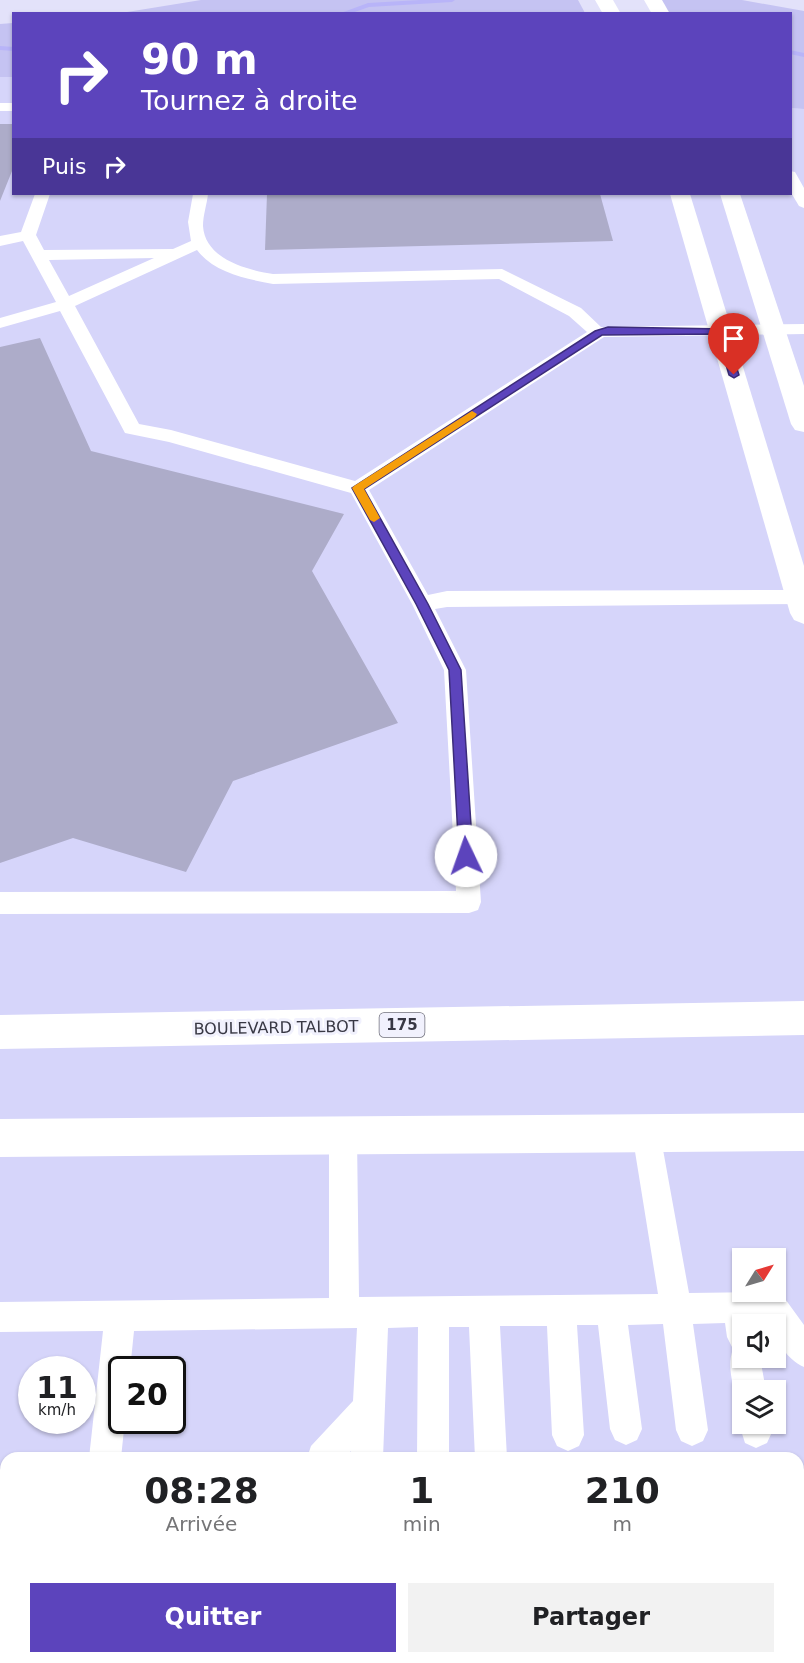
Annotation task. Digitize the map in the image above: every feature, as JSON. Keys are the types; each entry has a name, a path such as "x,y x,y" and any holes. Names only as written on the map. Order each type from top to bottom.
{"main road":[{"path":"680,195 802,605"},
{"path":"730,195 804,424"},
{"name":"BOULEVARD TALBOT","path":"0,1032 804,1018"},
{"path":"0,1138 804,1132"}],"lane":[{"path":"796,180 804,203"},
{"path":"0,903 469,902 455,670 422,604 358,488 171,436 132,429 28,235 42,195"},
{"path":"201,195 195,224 200,243 218,260 245,274 273,279 502,274 575,312 598,333"},
{"path":"0,241 28,235"},
{"path":"0,322 64,305 200,243"},
{"path":"38,255 179,252"},
{"path":"358,488 598,333 608,330 804,329"},
{"path":"422,604 447,599 802,605"},
{"path":"646,1133 676,1309 692,1430"},
{"path":"343,1136 369,1408 368,1452"},
{"path":"738,1307 739,1314"},
{"path":"0,1317 772,1307 804,1351"},
{"path":"561,1309 568,1435"},
{"path":"611,1309 626,1429"},
{"path":"484,1310 491,1452"},
{"path":"433,1452 434,1311"},
{"path":"106,1452 120,1315"},
{"path":"329,1452 369,1408"}],"shaded area":[{"path":"201,0 578,0 584,12 127,12"},
{"path":"653,0 742,0 804,11 804,109 792,108 792,12 660,12"},
{"path":"12,23 12,77 0,77 0,24"},
{"path":"0,77 12,77 12,195 792,195 792,108 804,109 804,1452 0,1452"}],"building":[{"path":"0,124 12,124 12,171 0,201"},
{"path":"267,195 600,195 613,241 265,250"},
{"path":"40,338 91,451 344,514 312,571 398,723 233,781 186,872 73,838 0,863 0,347"}],"waterway":[{"path":"347,12 368,5 452,0"},
{"path":"0,48 12,49"},
{"path":"792,52 804,55"}],"slow traffic":[{"path":"374,518 358,488 472,414"}],"route":[{"path":"466,856 455,670 422,604 358,488 598,333 608,330 721,331 734,375"}]}
